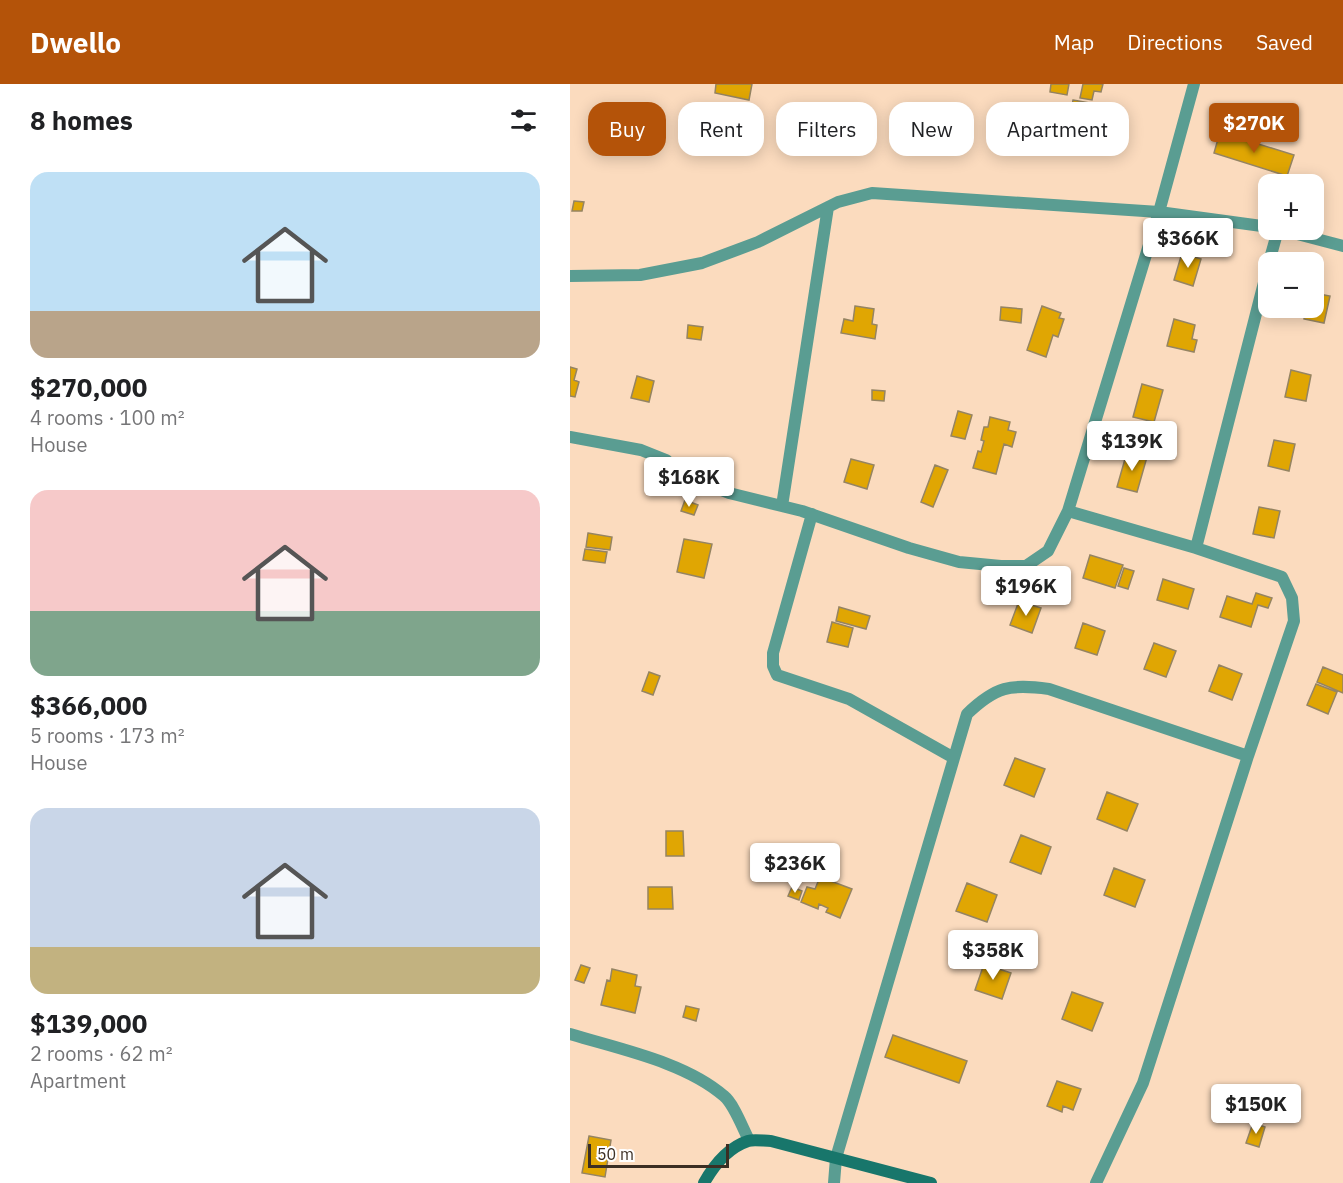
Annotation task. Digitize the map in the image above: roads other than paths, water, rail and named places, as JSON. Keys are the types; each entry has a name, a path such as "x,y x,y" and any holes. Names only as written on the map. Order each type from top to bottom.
{"street":[{"path":"570,437 641,450 666,460 681,474 729,493 812,514 909,548 959,562 1026,566 1048,551 1068,511 1160,212 1194,84"},
{"path":"570,276 640,275 702,263 758,242 828,207 872,193 1160,212 1258,225"},
{"path":"782,506 828,207"},
{"path":"1319,240 1343,246"},
{"path":"1196,548 1258,306"},
{"path":"1068,511 1196,548 1282,577 1292,598 1294,621 1143,1083 1096,1183"},
{"path":"812,514 773,653 773,666 777,675 849,699 954,758"},
{"path":"834,1183 836,1158 967,714 982,699 1001,689 1025,686 1049,689 1248,756"},
{"path":"570,1034 663,1063 696,1077 726,1097 749,1140"},
{"path":"704,1183 714,1165 729,1151 749,1140 771,1141 931,1183"}]}
